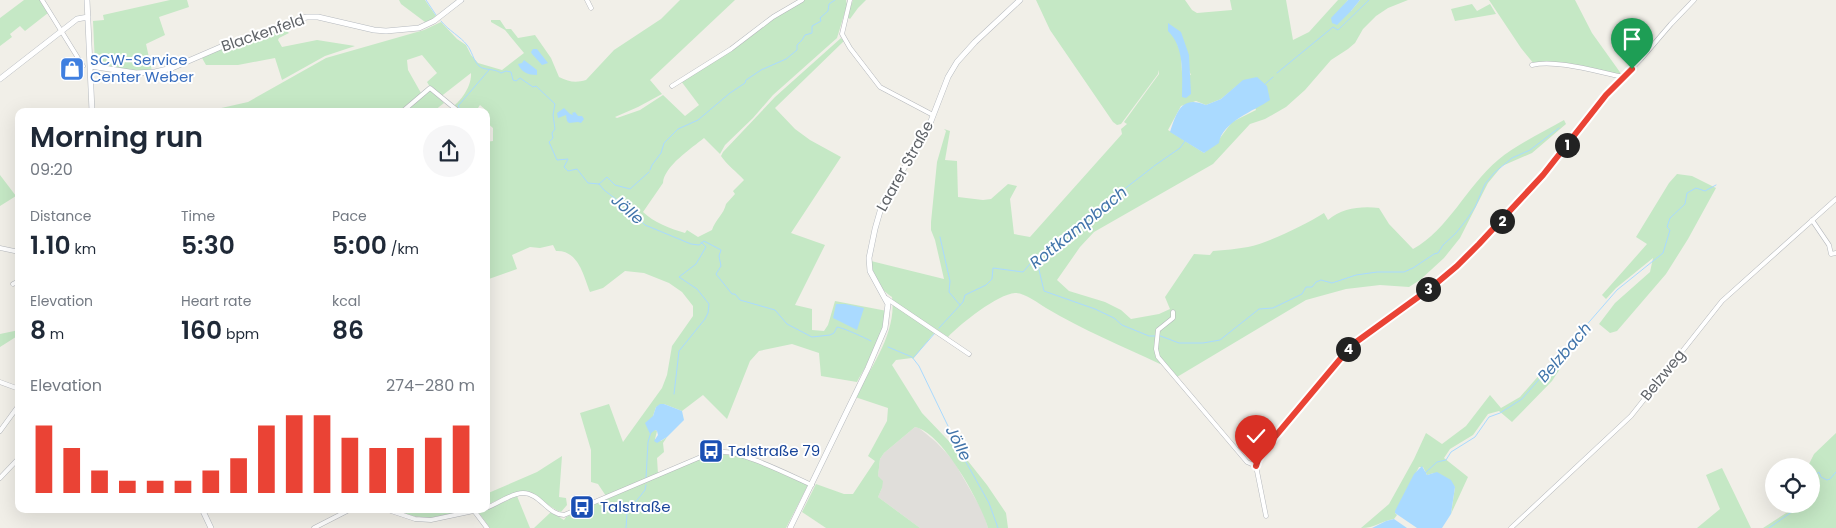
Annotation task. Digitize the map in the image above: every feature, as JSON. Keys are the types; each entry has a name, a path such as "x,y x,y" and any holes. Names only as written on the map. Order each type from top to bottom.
{"street":[{"path":"42,0 83,66"},
{"path":"87,0 92,108"},
{"name":"Blackenfeld","path":"90,66 136,73 155,72 172,68 216,49 307,17 318,17 374,30 386,31 419,28 434,21 460,0"},
{"path":"586,0 592,8"},
{"path":"672,86 731,49 772,17 802,0"},
{"path":"850,0 842,34 850,48 884,90 933,115"},
{"name":"Laarer Straße","path":"886,298 870,271 869,258 877,218 933,115 948,77 957,62 975,42 1020,0"},
{"path":"1266,516 1256,466 1263,451 1352,345 1432,287 1479,244 1543,175 1606,95 1694,0"},
{"path":"0,79 79,18 88,17"},
{"path":"1532,65 1541,63 1554,64 1624,77"},
{"path":"407,108 430,88 454,108"},
{"name":"Belzweg","path":"1511,528 1624,423 1722,301 1836,198"},
{"path":"1812,220 1829,245 1831,254 1836,253"},
{"path":"0,248 15,251"},
{"path":"886,298 970,354"},
{"path":"790,528 882,339 889,311 886,298"},
{"path":"1174,312 1173,318 1158,330 1156,348 1158,357 1247,462 1256,466"},
{"path":"0,382 15,388"},
{"path":"0,431 15,410"},
{"path":"490,506 522,493 534,495 557,514 564,515 696,459 725,451 745,457 812,485"},
{"path":"0,478 15,462"},
{"path":"204,513 211,528"},
{"path":"314,528 343,513"},
{"path":"399,513 423,520 470,513"},
{"path":"476,513 487,528"}],"shaded area":[{"path":"915,427 919,428 936,442 953,460 983,512 988,528 920,528 878,497 882,488 878,476 880,459 884,453"}],"green space":[{"path":"24,0 40,0 48,13 25,31 20,26 10,34 12,37 0,46 0,18"},
{"path":"170,0 187,0 189,7 159,17 165,35 146,44 152,71 146,72 95,65 93,21 104,20 103,15"},
{"path":"399,0 425,0 436,16 425,22 401,4"},
{"path":"680,0 735,0 650,80 662,94 615,117 617,118 640,110 663,95 685,116 699,105 681,81 727,53 765,23 803,0 846,0 847,5 837,38 773,95 753,118 725,145 720,154 704,138 679,158 668,170 663,183 643,212 662,225 685,233 687,230 698,237 712,230 726,204 735,194 733,191 744,180 723,159 721,156 723,152 775,97 841,38 844,41 775,108 795,129 810,140 841,157 791,233 825,245 795,305 812,309 812,330 824,331 828,325 835,301 887,311 880,339 857,382 821,376 819,353 792,344 759,351 750,361 727,419 703,395 682,411 664,404 656,407 653,416 655,430 657,431 655,439 661,441 667,437 663,443 664,452 657,458 658,474 606,496 598,484 591,482 591,450 580,413 609,404 623,442 662,388 667,375 672,346 693,316 693,306 682,292 669,283 644,273 625,271 603,288 590,292 579,264 570,254 556,251 553,245 540,248 530,247 512,255 517,269 490,279 490,141 493,141 493,128 490,125 490,108 483,108 480,105 478,108 451,108 467,90 471,73 439,98 444,103 438,108 221,108 248,102 326,58 424,30 441,22 457,39 466,45 478,63 502,70 524,53 505,30 491,22 491,20 500,20 506,29 511,29 518,38 535,35 551,58 559,77 572,82 586,80 614,50 661,19","holes":["422,55 437,73 427,82 430,87 421,93 408,70 407,60"]},
{"path":"853,0 866,0 850,19 847,17"},
{"path":"1036,0 1185,0 1192,10 1197,13 1232,10 1230,0 1286,0 1293,40 1309,32 1338,0 1348,0 1343,6 1351,11 1360,0 1408,0 1388,8 1376,16 1363,29 1355,43 1331,60 1305,90 1286,107 1265,119 1250,124 1213,164 1094,232 1080,247 1057,280 1069,291 1105,302 1121,310 1131,319 1159,314 1170,309 1165,297 1194,254 1210,255 1213,251 1257,245 1287,233 1324,213 1328,220 1346,210 1365,207 1379,208 1389,224 1413,249 1437,231 1477,182 1505,154 1564,120 1566,124 1532,153 1502,166 1488,183 1460,238 1444,258 1420,280 1409,287 1380,285 1346,289 1306,300 1177,377 1163,361 1160,364 1103,338 1019,293 999,298 989,304 948,337 919,318 912,316 935,332 913,359 896,360 892,365 922,413 968,461 987,485 1006,513 1008,528 988,528 969,486 959,470 937,441 926,432 915,427 884,453 880,459 878,476 883,481 878,497 920,528 826,528 802,512 816,484 844,494 853,494 875,461 868,456 887,421 888,408 855,397 887,336 893,310 892,297 877,282 871,261 944,279 931,230 931,222 937,162 946,131 944,129 950,131 945,160 957,161 958,197 991,199 1008,184 1017,186 1010,199 1014,234 1030,237 1122,134 1121,129 1127,124 1124,122 1159,74 1159,70 1121,124 1117,125 1113,122 1050,30","holes":["1175,38 1191,75 1182,73 1181,54","1244,80 1256,110 1232,122 1220,138 1204,153 1168,130 1181,106 1196,101 1206,105 1221,99"]},
{"path":"1489,0 1575,0 1592,33 1622,75 1554,62 1534,64"},
{"path":"1472,4 1477,11 1490,4 1496,14 1455,21 1451,9"},
{"path":"281,29 289,33 278,40 282,47 317,40 355,46 325,56 282,80 275,58 238,65 206,65 202,58 223,48"},
{"path":"1677,174 1692,176 1716,188 1666,274 1617,331 1610,333 1599,324 1615,303 1650,272 1653,258 1616,288 1606,299 1602,295 1647,244 1636,237 1669,183"},
{"path":"0,175 15,197 0,206"},
{"path":"15,331 15,338 0,347 0,334"},
{"path":"1561,350 1566,353 1567,358 1552,381 1512,422 1499,411 1488,414 1473,435 1450,449 1444,458 1468,477 1451,514 1455,487 1434,473 1427,475 1423,467 1419,467 1395,513 1397,515 1394,519 1361,528 1389,504 1426,433 1442,444 1466,426 1490,395 1501,408 1520,397"},
{"path":"1836,433 1836,528 1763,528 1786,513 1820,513 1820,458 1812,458"},
{"path":"717,454 740,457 764,465 808,485 786,528 534,528 551,512 564,520 566,517 698,459"},
{"path":"562,456 559,497 566,498 567,505 561,512 532,493 526,492 512,494 490,503 490,492 537,472"},
{"path":"1722,468 1751,528 1697,528 1720,509 1706,475"},
{"path":"517,496 530,528 490,528 479,513 490,513 490,508"},
{"path":"404,513 455,513 429,518"}],"water":[{"path":"1348,0 1360,0 1337,25 1332,23 1331,18"},
{"path":"1168,23 1181,32 1189,55 1191,94 1186,98 1182,97 1180,53 1168,31"},
{"path":"533,49 537,49 548,63 542,65 532,54"},
{"path":"524,60 537,70 537,75 528,74 521,69 518,64"},
{"path":"1257,77 1267,86 1270,100 1232,123 1221,136 1219,143 1204,153 1170,132 1178,112 1185,104 1198,102 1206,105 1221,99 1243,80"},
{"path":"564,108 570,114 573,115 572,113 575,112 584,119 581,123 569,123 566,115 558,118 557,113"},
{"path":"836,304 864,308 857,330 833,318"},
{"path":"660,404 682,411 684,420 667,437 657,443 654,441 658,435 657,431 655,430 650,434 645,423 653,416 656,407"},
{"path":"1422,466 1427,475 1437,472 1451,480 1455,487 1451,514 1442,528 1417,528 1395,513 1414,474"},
{"path":"1394,519 1407,528 1372,528 1386,521"}],"waterway":[{"name":"Jölle","path":"426,0 436,15"},
{"path":"650,170 661,153 664,143 678,129 698,120 745,83 746,80 761,70 786,59 797,50 797,45 805,35 812,33 812,26 821,21 820,18 828,11 829,4 835,0"},
{"name":"Rottkampbach","path":"1277,73 1333,27 1338,30 1369,0"},
{"name":"Jölle","path":"441,21 467,45 479,66 501,73 511,72 513,80 516,81 520,78 533,87 536,86 555,104 553,115 555,129 552,133 553,138 549,142 557,160 568,159 564,167 568,171 577,169 588,183 599,184 645,225 691,244 699,245 704,241 721,250 719,256 721,266 716,274 732,294 735,294 740,300 775,310 787,324 812,337 830,335 834,333 837,327 871,341"},
{"path":"460,108 458,106 489,70"},
{"name":"Rottkampbach","path":"1264,85 1273,77"},
{"path":"1158,335 1179,343 1203,343 1220,340 1259,309 1273,308 1302,294 1306,287 1312,287 1321,280 1332,283 1356,275 1377,272 1404,272 1413,268 1438,253 1443,245 1456,233 1475,207 1485,184 1494,173 1512,158 1530,150 1559,128"},
{"name":"Rottkampbach","path":"1154,166 1180,148 1185,141"},
{"name":"Rottkampbach","path":"939,328 963,302 965,295 986,285 992,279 993,268 1023,272 1036,257 1153,167"},
{"path":"599,184 607,177 615,185 630,189 649,172"},
{"name":"Belzbach","path":"1425,473 1437,462 1446,460 1451,452 1475,437 1489,417 1500,413 1522,399 1617,290 1663,253 1670,230 1667,227 1670,218 1685,204 1687,193 1696,188 1705,191 1716,185"},
{"path":"940,237 950,281 949,292 960,305"},
{"path":"674,394 679,351 708,313 709,304 697,289 679,277 696,264 706,247 701,242"},
{"path":"1036,257 1044,291 1095,309 1114,318 1122,325 1149,336 1156,336"},
{"name":"Rottkampbach","path":"914,357 935,333"},
{"name":"Jölle","path":"888,347 912,357 919,366 962,455 989,503 998,528"},
{"path":"646,478 648,442 651,432"},
{"name":"Jölle","path":"1820,474 1827,480 1836,472"},
{"path":"626,528 627,513 645,490 646,485"},
{"name":"Jölle","path":"1769,528 1790,513"}],"place":[{"name":"SCW-Service Center Weber","path":"72,69"},
{"name":"Talstraße 79","path":"711,451"},
{"name":"Talstraße","path":"582,507"}],"route":[{"path":"1256,466 1263,451 1352,345 1432,287 1457,266 1507,216 1543,175 1606,95 1632,69"}]}
